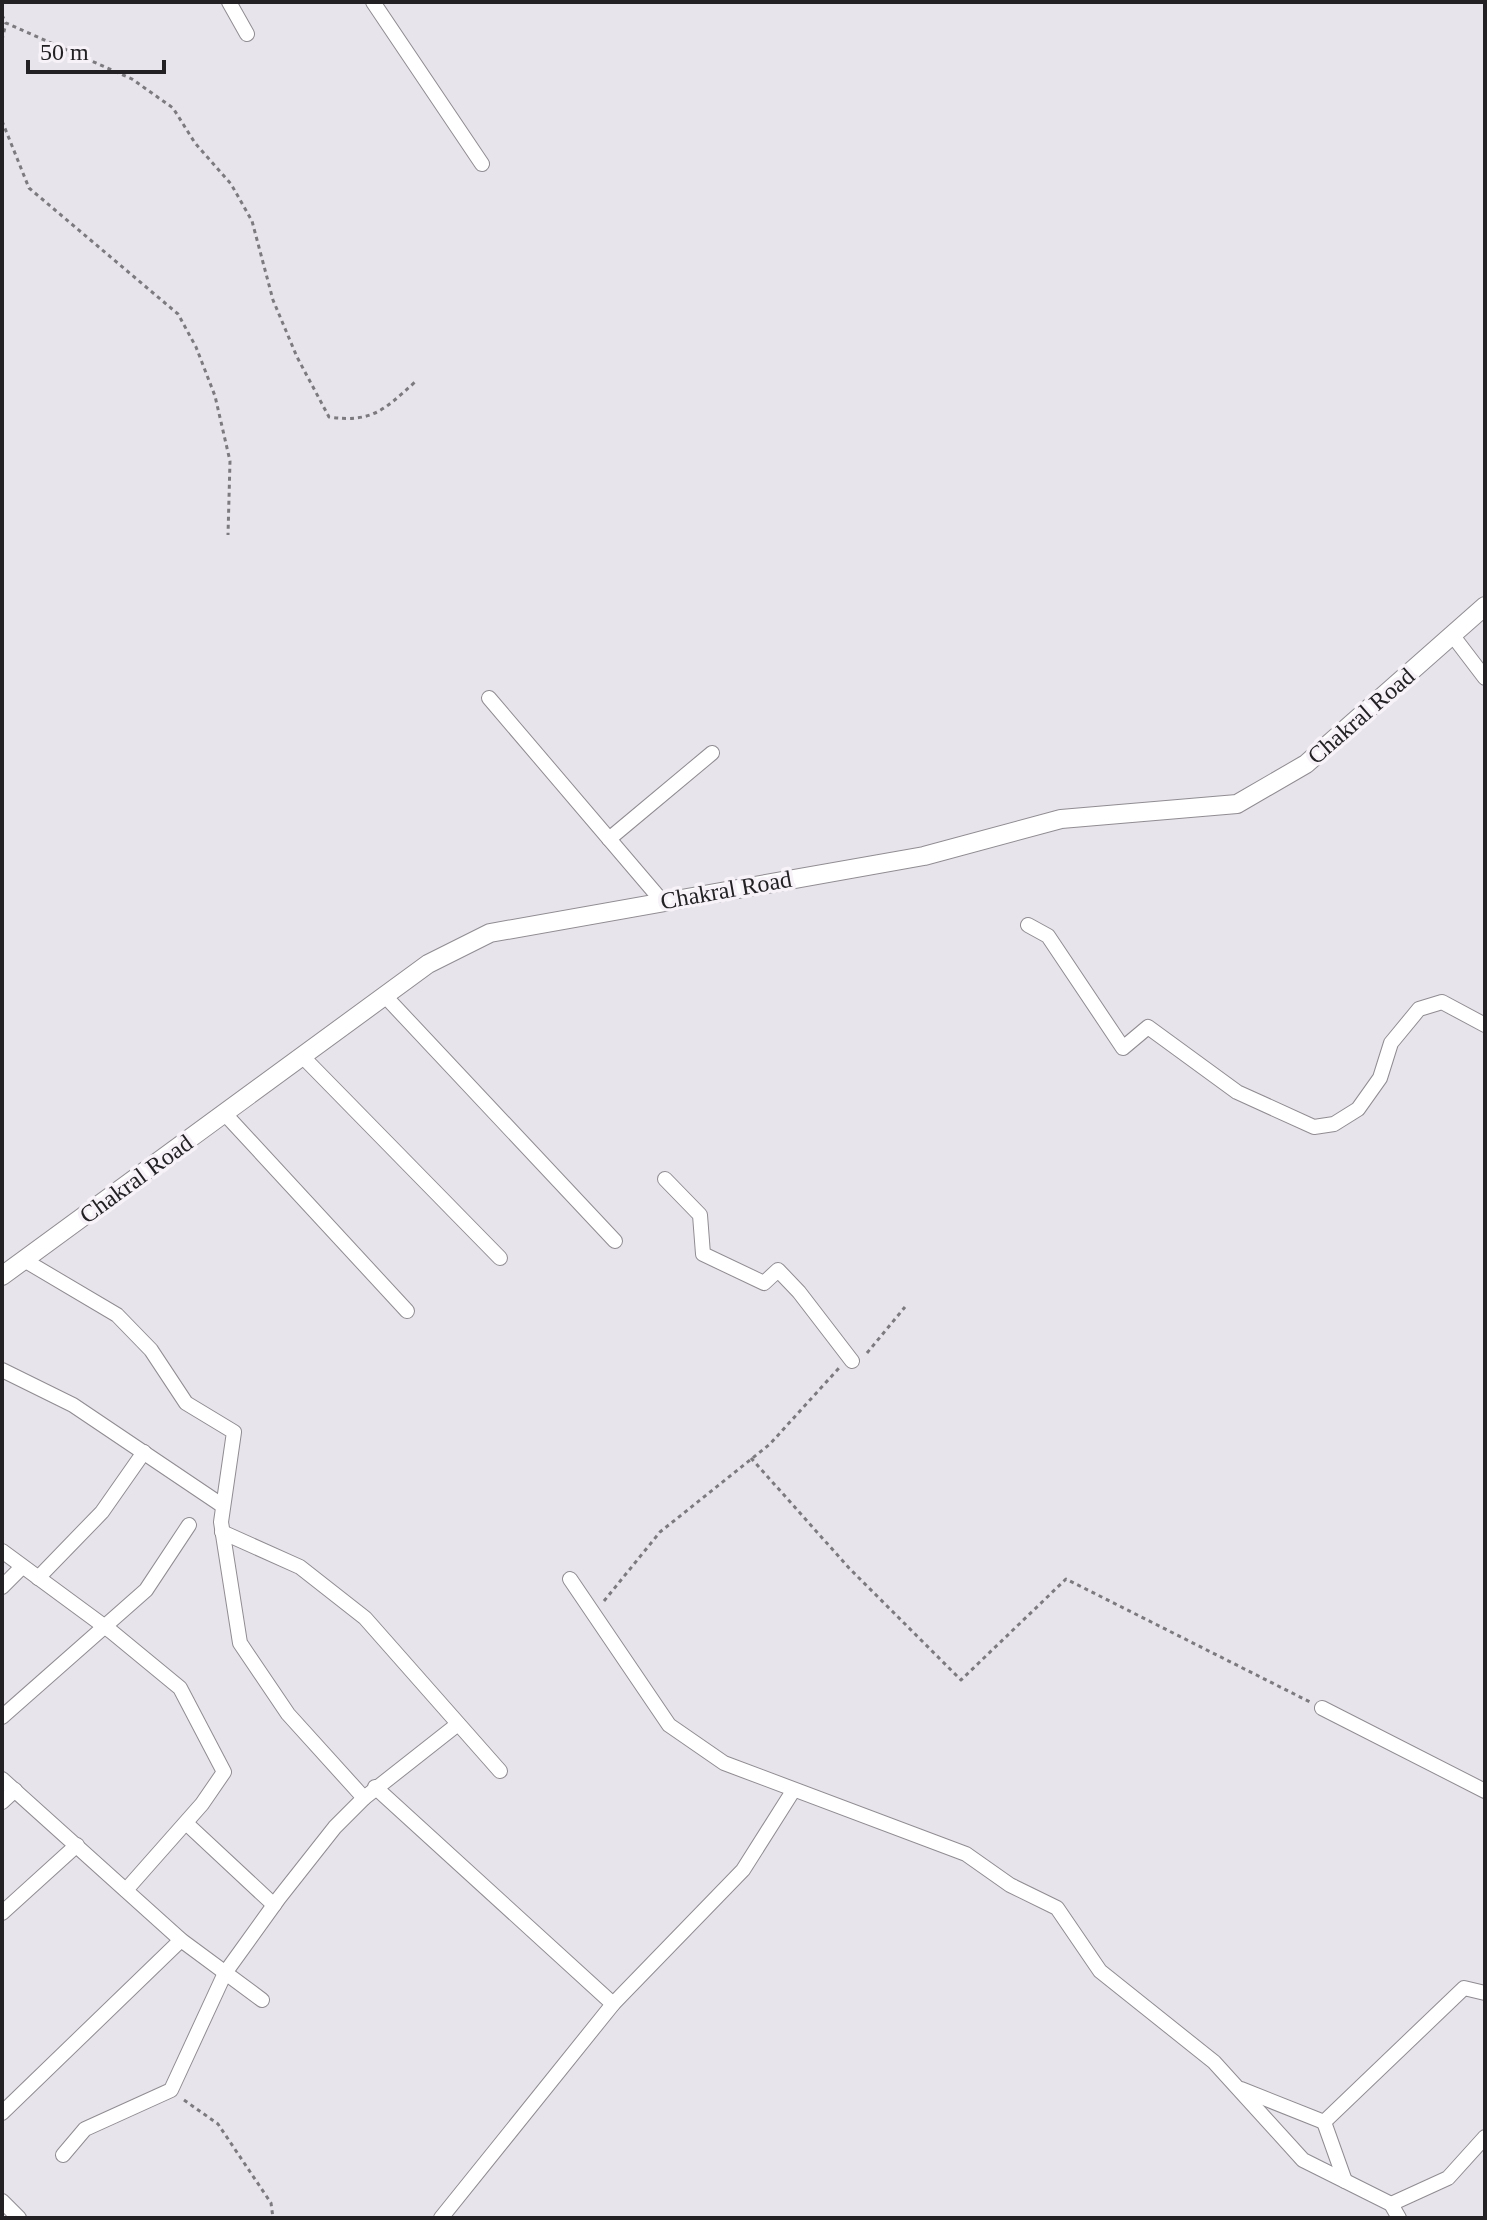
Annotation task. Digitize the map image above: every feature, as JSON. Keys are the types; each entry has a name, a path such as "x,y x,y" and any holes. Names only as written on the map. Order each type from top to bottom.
{"street":[{"path":"229,2 247,34"},
{"path":"373,2 482,164"},
{"name":"Chakral Road","path":"2,1276 428,964 490,933 924,856 1061,819 1237,804 1306,764 1485,606"},
{"path":"1453,636 1485,678"},
{"path":"489,698 662,901"},
{"path":"609,839 712,753"},
{"path":"1028,925 1048,936 1123,1048 1148,1027 1237,1092 1314,1127 1334,1124 1358,1109 1380,1078 1391,1043 1419,1009 1442,1002 1485,1025"},
{"path":"385,996 615,1241"},
{"path":"303,1057 500,1258"},
{"path":"225,1114 407,1311"},
{"path":"665,1179 700,1215 703,1254 764,1283 778,1270 799,1292 852,1361"},
{"path":"24,1260 117,1315 151,1350 186,1403 234,1432 222,1532 240,1643 288,1714 370,1792 613,2004"},
{"path":"2,1370 73,1405 223,1506"},
{"path":"38,1578 102,1512 144,1452"},
{"path":"2,1717 146,1590 189,1525"},
{"path":"222,1532 300,1567 365,1618 500,1771"},
{"path":"2,1551 105,1627 180,1688 224,1772 186,1823 126,1890"},
{"path":"2,1587 22,1567"},
{"path":"570,1579 669,1725 724,1763 966,1854 1010,1885 1057,1908 1100,1971 1214,2062 1303,2160 1391,2204 1399,2218"},
{"path":"1322,1708 1485,1791"},
{"path":"63,2155 85,2129 171,2090 225,1973 335,1827 370,1792 458,1724"},
{"path":"2,1779 181,1940 262,2000"},
{"path":"2,1802 15,1790"},
{"path":"441,2218 613,2004 743,1870 793,1791"},
{"path":"186,1823 274,1905"},
{"path":"2,1913 77,1845"},
{"path":"2,2113 181,1940"},
{"path":"1324,2122 1464,1988 1485,1993"},
{"path":"1237,2087 1324,2122 1345,2181"},
{"path":"1391,2204 1448,2178 1485,2137"},
{"path":"2,2201 19,2218"}],"path":[{"path":"2,15 6,23 132,79 173,108 195,143 231,184 252,221 273,300 297,357 329,417 357,421 384,410 415,382"},
{"path":"2,40 6,23"},
{"path":"2,121 29,188 178,314 215,396 230,461 228,535"},
{"path":"594,1613 660,1532 770,1444 836,1370 866,1353 905,1307"},
{"path":"751,1458 849,1568 961,1680 1066,1579 1322,1708"},
{"path":"171,2090 218,2124 271,2203 273,2218"}]}
